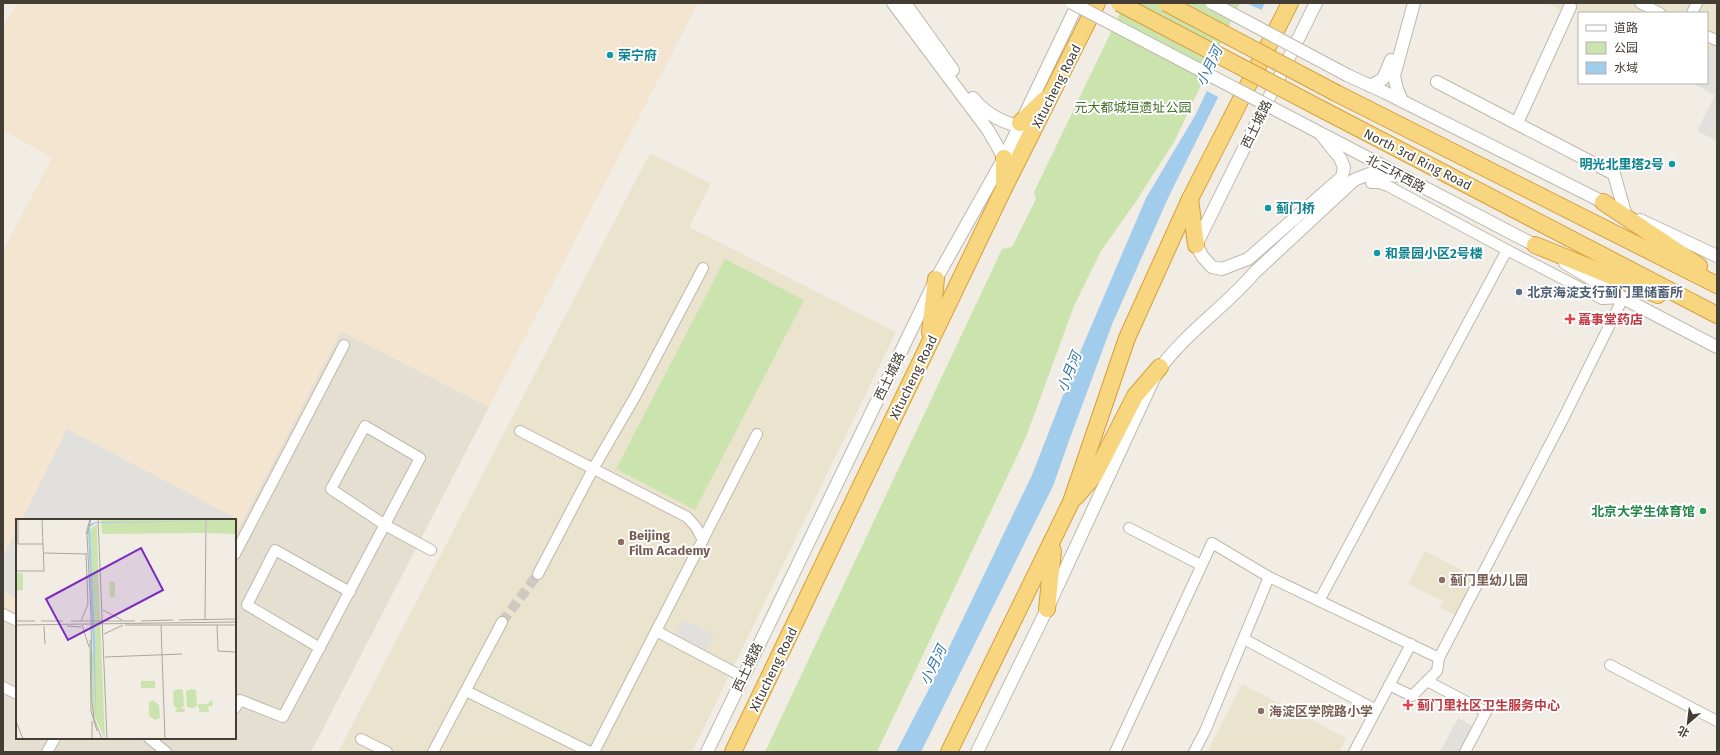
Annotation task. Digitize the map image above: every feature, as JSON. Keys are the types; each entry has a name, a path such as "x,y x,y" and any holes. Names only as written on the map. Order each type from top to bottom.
{"highway":[{"name":"Xitucheng Road","path":"733,752 1004,188 1097,3"},
{"name":"North 3rd Ring Road","path":"1119,3 1717,315"},
{"name":"North 3rd Ring Road","path":"1166,3 1336,93 1717,285"},
{"path":"949,752 1071,502 1127,338 1190,199 1290,3"},
{"path":"1020,123 1053,92"},
{"path":"1004,158 1004,188"},
{"path":"1190,199 1196,245"},
{"path":"1602,202 1717,278"},
{"path":"1535,245 1717,319"},
{"path":"929,344 936,279"},
{"path":"1071,502 1094,476 1135,396 1160,367"},
{"path":"1046,609 1054,539"}],"street":[{"path":"893,3 988,130 1004,158"},
{"path":"905,3 980,107 1009,124 1014,125 1020,123"},
{"name":"北三环西路","path":"1072,3 1535,245 1623,298 1717,347"},
{"name":"西土城路","path":"707,752 936,279 1004,158 1078,3"},
{"path":"1212,3 1347,75 1402,101 1602,202 1717,256"},
{"name":"西土城路","path":"1196,245 1316,3"},
{"path":"1370,86 1383,79 1389,68 1406,3"},
{"path":"1402,101 1394,76 1414,3"},
{"path":"1640,3 1658,12"},
{"path":"1692,12 1697,3"},
{"path":"1516,123 1571,5"},
{"path":"1437,82 1614,174 1625,213"},
{"path":"1196,245 1212,267 1222,269 1230,267 1248,259 1327,191 1342,177 1344,167 1340,158 1320,133"},
{"path":"976,752 1046,609 1144,398 1160,367 1186,339 1241,288 1254,273 1354,180 1369,174 1402,176"},
{"path":"1371,183 1380,183 1388,186 1506,250 1602,299 1623,298 1563,419 1439,658 1437,671 1412,696 1389,685"},
{"path":"1319,602 1506,250"},
{"path":"538,574 593,469 636,395 703,268"},
{"path":"236,552 344,345"},
{"path":"236,706 240,700 283,717 350,592 385,524 420,458 365,426 331,489 385,524 431,550"},
{"path":"520,431 687,517 696,527 703,540"},
{"path":"594,752 757,434"},
{"path":"1129,528 1201,565"},
{"path":"1115,752 1212,543 1269,577 1439,658"},
{"path":"320,648 247,605 275,550 350,592"},
{"path":"1194,752 1205,731 1269,577"},
{"path":"3,614 16,620"},
{"path":"433,752 502,622"},
{"path":"656,631 743,677"},
{"path":"1244,639 1376,710"},
{"path":"1354,752 1411,644"},
{"path":"1610,665 1717,721"},
{"path":"1427,681 1486,712 1465,752"},
{"path":"3,687 16,694"},
{"path":"466,691 590,752"},
{"path":"47,752 54,739"},
{"path":"150,739 166,752"},
{"path":"361,739 387,752"}],"shaded area":[{"path":"18,3 698,3 489,407 341,331 236,533 236,519 16,519 16,612 3,606 3,251 52,158 3,130 3,26"},
{"path":"1547,3 1717,3 1717,77 1708,73 1708,12 1581,12 1570,7 1560,10"},
{"path":"1717,37 1717,141 1697,131 1715,95 1694,84 1708,84 1708,55"},
{"name":"Beijing Film Academy","path":"650,153 711,184 689,227 896,332 692,752 338,752"},
{"path":"341,331 489,407 311,752 3,752 3,606 16,612 16,739 236,739 236,533"},
{"path":"67,429 239,520 236,526 236,519 22,519"},
{"path":"16,531 16,598 3,591 3,558"},
{"name":"蓟门里幼儿园","path":"1425,551 1475,577 1455,615 1440,608 1443,601 1408,584"},
{"path":"683,619 714,635 706,651 674,636"},
{"name":"海淀区学院路小学","path":"1242,684 1346,738 1339,752 1207,752"},
{"path":"1458,718 1473,726 1460,752 1440,752"}],"green space":[{"name":"元大都城垣遗址公园","path":"1125,3 1240,3 1175,140 1137,200 1101,251 1074,306 1026,437 877,752 765,752 1002,249 1012,247 1036,199 1034,192"},
{"path":"725,259 804,300 695,510 616,469"}],"water":[{"path":"1248,3 1265,3 1169,196 1113,322 1053,486 921,752 896,752 931,685 1032,475 1078,357 1146,198 1196,114"}],"pier":[{"path":"1246,3 1264,11 1220,98 1205,90"}],"tunnel":[{"path":"502,622 538,574"}],"place":[{"name":"荣宁府","path":"610,55"},
{"name":"明光北里塔2号","path":"1672,164"},
{"name":"蓟门桥","path":"1268,208"},
{"name":"和景园小区2号楼","path":"1377,253"},
{"name":"北京海淀支行蓟门里储蓄所","path":"1519,292"},
{"name":"嘉事堂药店","path":"1570,319"},
{"name":"北京大学生体育馆","path":"1703,511"},
{"name":"Beijing Film Academy","path":"621,542"},
{"name":"蓟门里幼儿园","path":"1442,580"},
{"name":"蓟门里社区卫生服务中心","path":"1408,705"},
{"name":"海淀区学院路小学","path":"1261,711"}],"water label":[{"name":"小月河","path":"1209,66"},
{"name":"小月河","path":"1069,372"},
{"name":"小月河","path":"933,665"}]}
